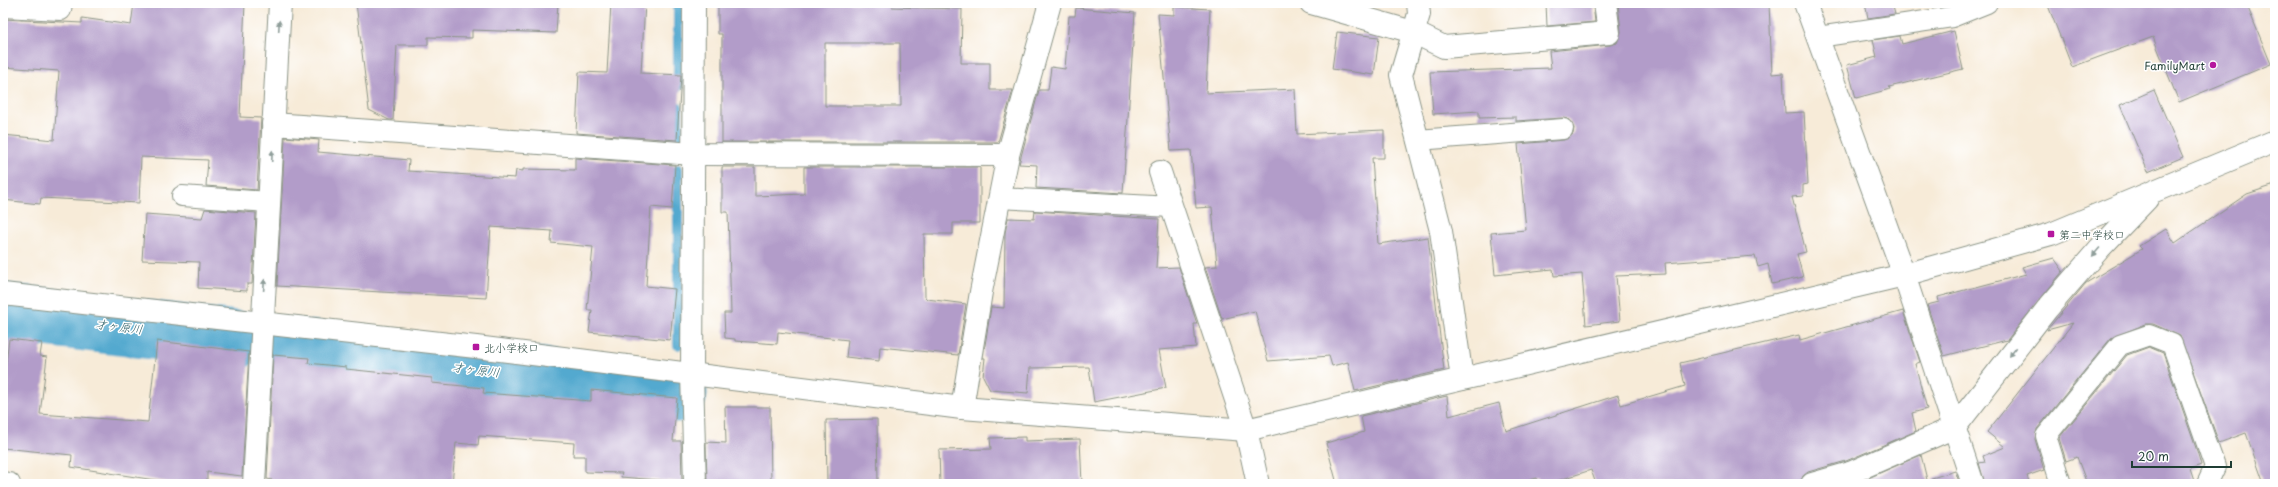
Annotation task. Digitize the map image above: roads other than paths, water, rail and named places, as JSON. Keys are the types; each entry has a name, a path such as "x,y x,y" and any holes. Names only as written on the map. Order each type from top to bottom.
{"street":[{"path":"254,484 261,324 280,3"},
{"path":"694,3 692,374 695,484"},
{"path":"962,408 981,292 1008,155 1050,3"},
{"path":"1311,3 1413,32 1444,47 1609,33 1605,3"},
{"path":"1418,3 1419,14 1401,75 1441,231 1462,379"},
{"path":"1805,3 1904,274 1956,427 1973,484"},
{"path":"274,124 694,154 1008,155"},
{"path":"3,294 476,347 962,408 1246,430 1904,274 2051,234 2275,141"},
{"path":"1160,172 1246,430 1258,484"},
{"path":"1812,484 1845,479 1956,427 2047,309 2100,248 2152,193"},
{"path":"3,483 9,484"}],"lane":[{"path":"3,7 61,10 62,3"},
{"path":"1818,37 1952,17 1987,3"},
{"path":"1417,140 1563,129"},
{"path":"182,196 269,202"},
{"path":"1000,198 1172,207"},
{"path":"2061,484 2046,436 2120,345 2149,335 2172,344 2215,467 2207,484"}],"waterway":[{"path":"678,3 678,87"},
{"path":"678,107 678,139"},
{"path":"678,169 678,345"},
{"name":"才ヶ原川","path":"3,312 236,340"},
{"name":"才ヶ原川","path":"274,345 678,393"}],"place":[{"name":"FamilyMart","path":"2213,65"},
{"name":"第二中学校口","path":"2051,234"},
{"name":"北小学校口","path":"476,347"}]}
